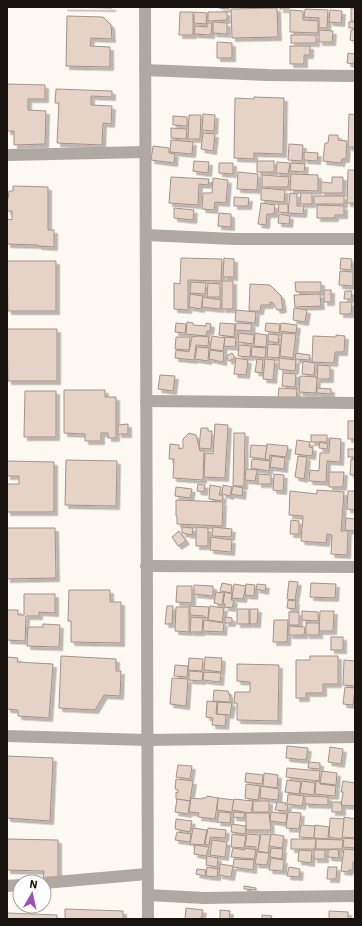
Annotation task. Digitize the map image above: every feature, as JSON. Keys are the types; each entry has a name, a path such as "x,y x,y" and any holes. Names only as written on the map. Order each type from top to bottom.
{"street":[{"path":"145,7 148,919"},
{"path":"145,70 267,75 355,76"},
{"path":"7,155 145,152"},
{"path":"146,235 234,239 355,239"},
{"path":"146,401 355,403"},
{"path":"146,566 355,567"},
{"path":"7,736 147,740 355,737"},
{"path":"52,881 147,874"},
{"path":"148,895 204,898 355,896"}],"building":[{"path":"64,7 112,7 112,8"},
{"path":"229,7 229,9 219,8"},
{"path":"280,7 289,7 289,9 280,9"},
{"path":"277,8 278,37 232,38 231,9"},
{"path":"351,8 355,8 355,21 351,21"},
{"path":"305,9 328,10 327,28 319,28 319,18 304,17"},
{"path":"290,10 303,11 303,20 318,21 318,33 290,32"},
{"path":"330,10 342,11 341,23 329,22"},
{"path":"180,12 193,12 193,35 179,35"},
{"path":"194,12 207,13 206,24 194,23"},
{"path":"208,12 227,12 227,20 208,21"},
{"path":"67,16 103,17 111,25 112,39 91,38 90,46 110,47 110,67 66,66"},
{"path":"213,22 227,23 227,34 213,33"},
{"path":"349,22 355,22 355,28 349,28"},
{"path":"207,23 212,23 211,35 194,34 195,26 207,27"},
{"path":"319,30 333,31 332,42 319,42"},
{"path":"351,30 355,30 355,41 350,40"},
{"path":"291,35 316,35 316,43 291,43"},
{"path":"217,42 232,43 232,58 217,58"},
{"path":"290,46 310,46 310,55 304,55 304,64 290,64"},
{"path":"348,53 355,54 354,64 347,63"},
{"path":"7,84 45,85 45,99 28,99 28,110 46,111 45,144 14,145 14,131 7,131"},
{"path":"56,89 112,91 112,97 91,96 91,105 112,106 111,124 103,123 102,145 57,143 59,103 55,103"},
{"path":"254,97 284,98 283,154 254,153 254,159 234,158 235,98 254,99"},
{"path":"203,114 215,115 214,131 202,130"},
{"path":"349,114 355,115 355,147 348,147"},
{"path":"189,115 201,115 200,139 188,139"},
{"path":"173,116 187,117 187,126 173,125"},
{"path":"171,128 187,129 186,139 171,138"},
{"path":"203,133 215,134 213,151 201,149"},
{"path":"329,135 338,135 338,140 347,141 346,159 342,159 341,163 323,161 325,143 328,143"},
{"path":"171,140 193,142 192,154 170,152"},
{"path":"289,144 303,145 302,161 288,160"},
{"path":"153,146 169,148 169,153 175,154 174,163 151,160"},
{"path":"304,152 318,153 317,161 304,160"},
{"path":"194,161 209,162 208,173 193,171"},
{"path":"257,161 274,161 274,172 257,172"},
{"path":"277,162 290,163 288,174 276,173"},
{"path":"219,163 233,163 233,174 219,173"},
{"path":"291,163 305,164 304,172 290,171"},
{"path":"348,170 355,170 355,203 347,203"},
{"path":"238,172 258,174 257,190 237,189"},
{"path":"291,174 318,175 318,191 290,190"},
{"path":"262,175 289,177 288,187 262,187"},
{"path":"171,177 209,179 208,185 199,184 198,205 169,203"},
{"path":"332,177 343,177 343,193 321,193 321,182 332,183"},
{"path":"213,178 228,180 226,203 215,202 214,210 202,209 203,193 212,193"},
{"path":"13,186 48,187 48,230 54,230 54,247 7,244 7,219 12,220 12,211 7,211 7,199 9,191 13,191"},
{"path":"261,188 285,190 284,202 261,200"},
{"path":"290,193 297,194 297,206 304,206 303,214 288,213"},
{"path":"301,193 312,193 312,204 300,204"},
{"path":"314,196 344,196 344,204 314,204"},
{"path":"234,197 249,198 248,206 234,206"},
{"path":"261,203 275,205 274,214 267,214 266,225 258,224"},
{"path":"279,204 288,204 288,213 278,212"},
{"path":"317,205 344,206 344,215 335,215 335,218 317,218"},
{"path":"174,208 194,210 193,220 174,218"},
{"path":"219,213 231,214 231,227 218,226"},
{"path":"279,214 290,216 289,224 278,223"},
{"path":"181,258 222,259 221,281 188,280 188,310 174,309 174,283 180,284"},
{"path":"224,258 234,259 234,277 223,277"},
{"path":"341,258 352,259 351,270 340,269"},
{"path":"7,261 56,261 56,311 8,311"},
{"path":"340,271 353,272 353,286 339,285"},
{"path":"222,281 233,281 233,309 222,309"},
{"path":"191,282 206,283 205,294 190,293"},
{"path":"295,282 321,282 321,292 296,292"},
{"path":"208,283 220,284 220,297 207,297"},
{"path":"250,284 270,285 281,296 283,309 277,310 273,303 270,302 270,305 261,305 260,311 249,311"},
{"path":"324,290 331,290 331,302 324,302"},
{"path":"345,291 352,291 351,299 344,299"},
{"path":"190,294 203,296 201,309 189,307"},
{"path":"320,294 321,306 295,307 294,295"},
{"path":"203,297 221,300 220,309 202,307"},
{"path":"340,302 352,302 351,314 340,314"},
{"path":"294,308 307,310 305,322 293,320"},
{"path":"236,310 256,312 255,323 235,321"},
{"path":"187,322 193,323 193,325 206,326 206,323 211,324 210,331 207,331 206,336 186,334"},
{"path":"176,323 186,324 185,333 175,332"},
{"path":"220,323 235,324 234,337 219,335"},
{"path":"236,323 252,324 251,331 235,330"},
{"path":"266,323 280,324 279,333 265,331"},
{"path":"281,323 297,325 296,333 280,331"},
{"path":"7,329 57,329 57,381 8,381"},
{"path":"239,333 254,335 253,344 238,342"},
{"path":"255,333 267,335 266,347 254,346"},
{"path":"282,333 296,334 293,358 280,356"},
{"path":"268,334 279,335 278,343 268,341"},
{"path":"336,335 345,336 344,352 335,352 334,363 312,362 313,336 336,337"},
{"path":"212,336 225,338 223,351 210,349"},
{"path":"176,337 190,337 189,350 175,349"},
{"path":"192,337 209,337 208,346 196,345 194,360 175,358 176,350 189,352"},
{"path":"225,337 236,338 235,347 224,346"},
{"path":"268,344 280,345 279,358 267,357"},
{"path":"239,345 251,346 250,357 238,356"},
{"path":"197,347 209,348 208,361 195,359"},
{"path":"252,347 266,348 265,358 251,356"},
{"path":"210,350 224,352 223,362 209,359"},
{"path":"232,353 235,358 229,361 226,356"},
{"path":"296,353 310,355 309,360 295,359"},
{"path":"236,358 248,360 246,375 234,374"},
{"path":"279,358 296,360 295,371 279,369"},
{"path":"257,359 263,360 262,373 255,372"},
{"path":"265,359 275,360 273,380 263,379"},
{"path":"303,361 315,363 314,375 302,374"},
{"path":"318,365 330,366 330,379 317,379"},
{"path":"283,373 296,374 295,387 282,386"},
{"path":"160,375 175,376 173,391 158,389"},
{"path":"300,376 317,377 316,393 299,392"},
{"path":"279,388 297,389 296,399 278,398"},
{"path":"317,388 331,389 331,394 317,393"},
{"path":"64,390 105,390 105,397 116,397 116,438 108,438 108,433 101,433 101,441 85,441 85,434 64,433"},
{"path":"25,391 56,391 56,437 24,437"},
{"path":"348,421 355,421 355,439 348,439"},
{"path":"128,424 128,434 118,434 118,425"},
{"path":"215,424 228,425 225,478 204,477 205,453 213,454"},
{"path":"201,428 208,428 208,431 212,431 211,449 199,448"},
{"path":"189,433 196,435 200,451 204,451 203,480 173,478 174,459 169,459 170,444 179,445 179,449 183,448 183,439"},
{"path":"234,433 245,433 244,486 233,486"},
{"path":"311,435 327,435 327,442 311,442"},
{"path":"330,438 341,439 340,462 327,461 326,482 309,481 310,470 319,471 320,453 329,453"},
{"path":"297,440 310,442 309,447 313,448 312,456 295,454"},
{"path":"320,442 328,444 327,449 319,448"},
{"path":"267,444 288,446 286,457 270,455 269,460 265,459"},
{"path":"251,445 267,446 265,459 250,457"},
{"path":"348,449 355,449 355,457 348,457"},
{"path":"272,456 285,458 284,469 270,467"},
{"path":"298,456 307,457 304,479 295,477"},
{"path":"252,459 270,461 269,471 251,468"},
{"path":"351,459 355,460 355,475 350,475"},
{"path":"66,460 117,461 116,506 65,505"},
{"path":"7,461 54,462 54,512 7,512 7,484 19,484 19,476 7,476"},
{"path":"246,469 257,470 255,481 245,480"},
{"path":"329,472 344,472 343,487 329,487"},
{"path":"258,474 271,475 271,484 258,484"},
{"path":"274,474 284,475 283,491 273,490"},
{"path":"198,484 205,485 204,492 197,491"},
{"path":"210,485 221,487 219,495 223,496 222,501 209,499"},
{"path":"223,485 232,487 230,496 222,494"},
{"path":"233,486 243,488 242,496 231,494"},
{"path":"176,487 192,489 190,498 175,496"},
{"path":"317,490 344,492 341,531 348,531 347,555 331,554 332,535 327,534 326,543 301,541 303,516 289,515 290,491 317,494"},
{"path":"348,491 355,491 355,510 347,509"},
{"path":"176,500 223,502 222,526 177,524"},
{"path":"346,518 355,519 355,531 345,530"},
{"path":"291,520 299,521 299,534 290,534"},
{"path":"182,527 193,528 192,535 182,533"},
{"path":"196,527 208,528 208,546 196,546"},
{"path":"213,527 232,529 231,537 212,536"},
{"path":"7,528 55,528 56,578 7,579"},
{"path":"179,531 186,541 178,546 172,537"},
{"path":"211,537 232,540 231,552 210,550"},
{"path":"289,581 298,582 295,600 287,599"},
{"path":"222,583 232,585 231,593 220,591"},
{"path":"311,583 336,584 335,598 310,597"},
{"path":"234,584 246,586 243,599 232,598"},
{"path":"246,584 255,585 254,596 245,595"},
{"path":"257,584 266,585 265,591 256,589"},
{"path":"194,585 213,586 213,596 194,594"},
{"path":"177,586 192,586 192,603 176,602"},
{"path":"69,590 110,590 110,602 121,602 121,643 71,642 71,621 68,621"},
{"path":"216,592 224,593 222,605 214,603"},
{"path":"225,592 232,594 231,600 234,600 232,608 224,607 225,604 223,603"},
{"path":"24,594 55,594 55,613 39,612 39,616 26,616 25,641 7,640 7,610 18,610 18,615 24,615"},
{"path":"288,600 296,601 295,609 287,608"},
{"path":"167,606 173,606 172,624 165,624"},
{"path":"190,606 209,607 208,618 204,616 190,615"},
{"path":"210,606 224,608 222,622 208,620"},
{"path":"176,607 189,607 189,632 175,631"},
{"path":"237,609 249,609 249,624 237,624"},
{"path":"250,609 258,609 257,624 250,624"},
{"path":"302,611 318,612 318,621 302,620"},
{"path":"320,611 334,611 333,631 319,631"},
{"path":"289,612 299,612 299,625 289,625"},
{"path":"191,617 203,618 202,632 190,632"},
{"path":"225,617 232,618 232,623 225,623"},
{"path":"204,620 224,623 223,632 203,631"},
{"path":"274,620 288,620 287,642 273,642"},
{"path":"306,623 319,623 319,635 306,635"},
{"path":"43,624 60,625 59,647 27,646 28,627 43,627"},
{"path":"289,626 305,627 304,635 289,635"},
{"path":"331,637 343,637 343,650 331,650"},
{"path":"61,656 116,659 116,671 121,671 120,696 104,695 95,710 59,708"},
{"path":"310,656 338,656 338,684 323,684 323,693 306,693 306,698 296,698 296,660 310,660"},
{"path":"7,657 18,658 17,662 53,664 49,718 18,716 18,710 7,709"},
{"path":"205,657 222,658 221,672 204,670"},
{"path":"189,658 203,659 202,671 188,670"},
{"path":"344,660 355,661 355,686 343,685"},
{"path":"237,664 279,665 278,721 237,720 237,703 234,703 235,692 250,692 250,682 237,681"},
{"path":"175,665 188,666 187,677 174,676"},
{"path":"189,671 203,672 202,681 189,680"},
{"path":"204,672 221,673 220,682 203,680"},
{"path":"172,678 188,679 186,706 170,704"},
{"path":"345,687 355,688 353,705 343,704"},
{"path":"214,690 228,691 230,702 213,701"},
{"path":"207,701 217,702 216,714 226,715 225,726 212,725 213,718 206,717"},
{"path":"218,702 232,703 230,715 217,714"},
{"path":"287,746 308,748 306,760 286,758"},
{"path":"330,747 343,749 341,764 328,762"},
{"path":"7,756 53,758 50,821 7,818"},
{"path":"309,762 320,763 320,769 308,768"},
{"path":"178,765 192,766 190,779 176,777"},
{"path":"287,768 320,771 319,781 286,777"},
{"path":"322,771 337,773 336,785 320,783"},
{"path":"246,773 263,775 262,784 245,782"},
{"path":"264,773 278,775 277,788 263,786"},
{"path":"176,779 193,781 190,801 176,799 176,792 178,793 178,790 175,789"},
{"path":"287,780 301,782 299,794 285,792"},
{"path":"302,781 315,783 314,795 300,793"},
{"path":"316,781 320,782 320,784 336,786 335,796 315,794"},
{"path":"343,781 355,783 355,806 341,805"},
{"path":"246,784 260,786 258,800 245,798"},
{"path":"261,786 279,789 278,800 260,798"},
{"path":"288,794 304,796 302,806 287,804"},
{"path":"207,796 218,798 215,819 198,817 199,813 189,812 191,798 202,799 206,798"},
{"path":"305,796 328,797 328,805 305,804"},
{"path":"218,798 234,800 232,812 217,810"},
{"path":"177,799 190,801 188,814 175,812"},
{"path":"234,799 253,801 251,813 232,810"},
{"path":"253,801 269,801 269,812 253,812"},
{"path":"277,802 286,803 285,805 288,805 287,811 275,810"},
{"path":"332,802 341,802 342,812 332,812"},
{"path":"219,812 231,813 230,823 217,822"},
{"path":"234,812 245,813 244,818 233,817"},
{"path":"271,812 287,814 286,823 270,821"},
{"path":"288,812 301,813 299,829 286,828"},
{"path":"246,813 269,813 271,830 246,830"},
{"path":"344,817 355,819 355,838 342,837"},
{"path":"330,818 344,819 342,839 329,837"},
{"path":"176,819 192,821 190,832 175,829"},
{"path":"232,824 246,826 245,834 231,832"},
{"path":"301,825 315,826 314,838 299,837"},
{"path":"315,825 329,827 328,839 314,838"},
{"path":"193,828 207,830 204,845 190,844"},
{"path":"208,828 226,830 225,838 210,837 209,845 205,844"},
{"path":"177,832 191,834 190,842 175,840"},
{"path":"232,834 246,836 244,848 231,847"},
{"path":"247,834 260,835 258,851 256,851 256,847 245,846"},
{"path":"261,834 271,835 268,853 258,851"},
{"path":"271,834 284,836 282,848 269,846"},
{"path":"344,838 355,839 355,848 343,847"},
{"path":"7,839 58,840 58,880 52,880 52,874 44,874 44,871 7,870"},
{"path":"291,839 316,839 315,849 291,849"},
{"path":"316,839 343,840 342,849 316,849"},
{"path":"212,840 227,842 225,857 210,855"},
{"path":"195,845 209,847 206,856 194,854"},
{"path":"233,848 256,850 254,859 231,857"},
{"path":"271,848 283,849 282,859 270,857"},
{"path":"338,849 339,858 328,857 328,850"},
{"path":"344,849 355,850 353,870 349,870 349,872 341,871"},
{"path":"299,850 312,851 311,863 298,861"},
{"path":"314,850 325,850 325,859 314,859"},
{"path":"257,852 269,853 267,865 255,864"},
{"path":"207,856 218,858 217,867 206,865"},
{"path":"271,858 284,860 283,871 269,870"},
{"path":"234,859 254,860 253,870 233,867"},
{"path":"220,864 233,866 231,877 219,875"},
{"path":"207,867 218,869 217,877 206,876"},
{"path":"289,867 300,869 299,877 287,876"},
{"path":"328,867 337,867 336,879 327,879"},
{"path":"197,869 206,870 205,876 196,874"},
{"path":"244,886 256,888 256,890 244,889"},
{"path":"186,908 203,910 201,919 185,919"},
{"path":"65,909 123,911 123,919 65,919"},
{"path":"220,910 230,911 229,919 220,919"},
{"path":"329,911 348,912 348,919 329,919"},
{"path":"7,913 57,915 57,919 7,919"},
{"path":"262,915 272,916 271,919 262,919"}]}
